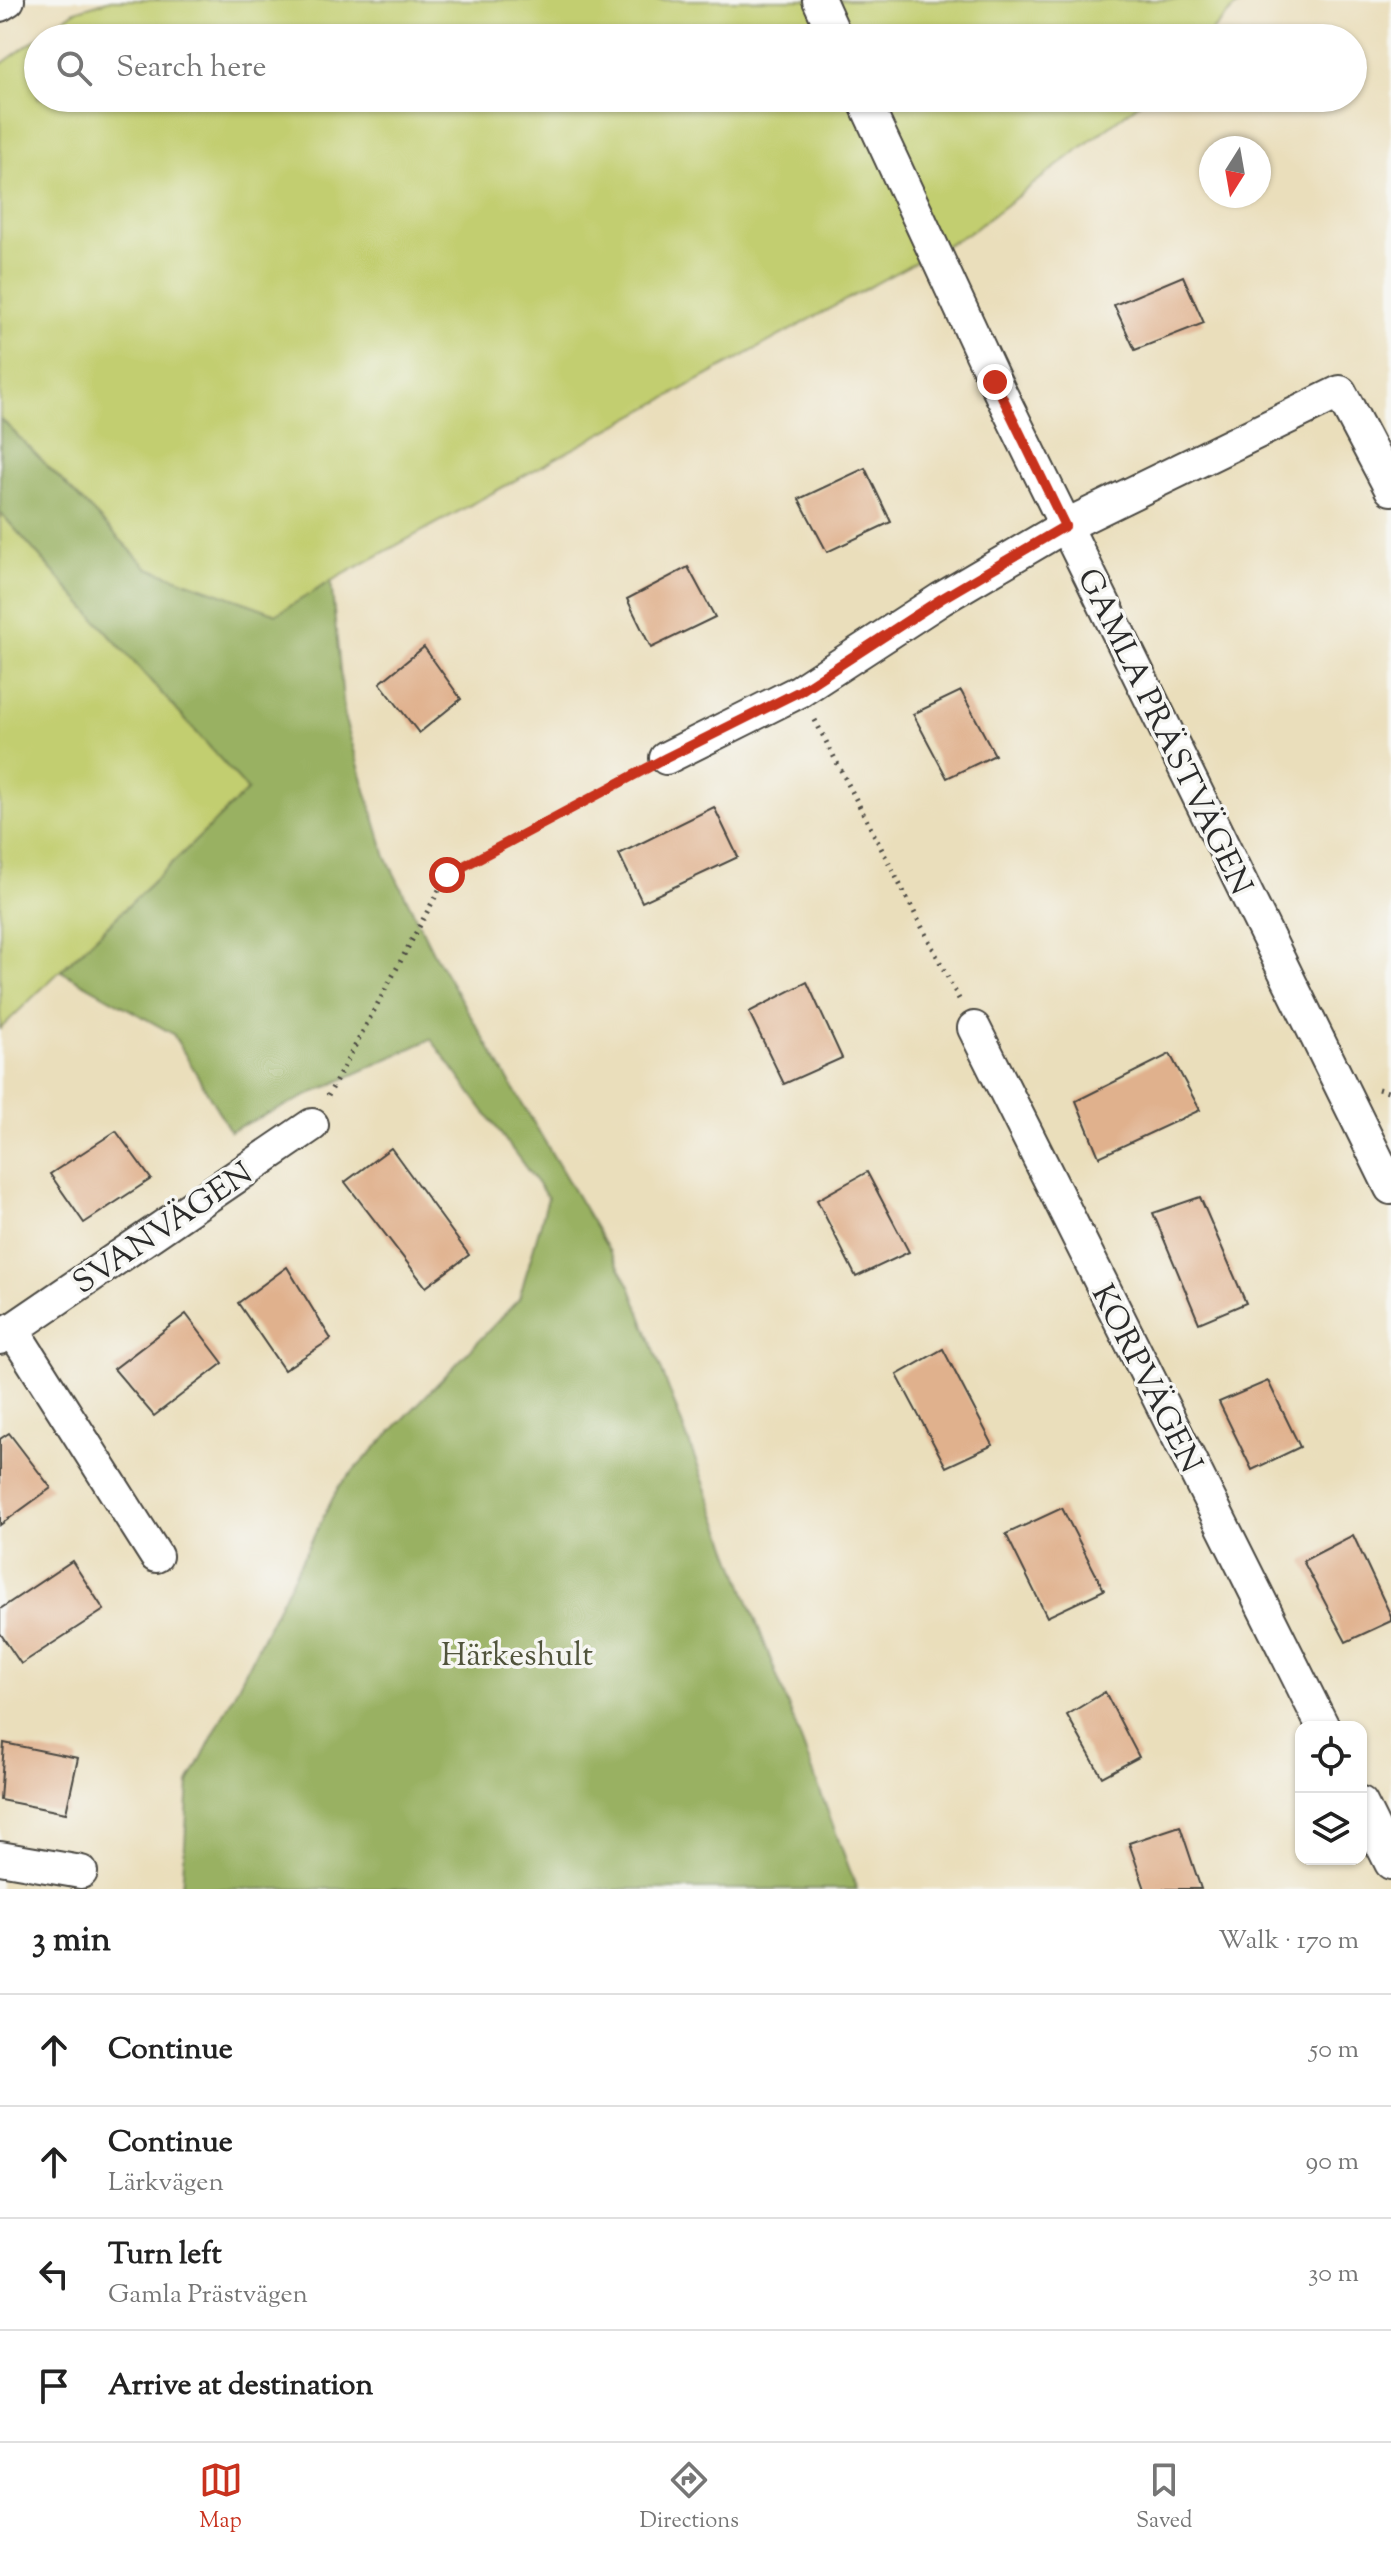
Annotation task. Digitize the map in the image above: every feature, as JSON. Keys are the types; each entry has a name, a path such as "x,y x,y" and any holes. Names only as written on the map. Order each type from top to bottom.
{"street":[{"path":"0,5 8,0"},
{"path":"819,0 830,24"},
{"name":"GAMLA PRÄSTVÄGEN","path":"870,112 995,382 1391,1188"},
{"path":"666,758 800,691 941,599 1065,526 1340,392 1391,489"},
{"name":"KORPVÄGEN","path":"974,1028 1320,1721"},
{"name":"SVANVÄGEN","path":"156,1556 6,1333 312,1125"},
{"path":"1367,1815 1391,1863"},
{"path":"0,1858 81,1872"}],"path":[{"path":"800,691 974,1028"},
{"path":"312,1125 447,875 666,758"}],"green space":[{"path":"111,0 1264,0 1236,6 1219,24 57,24 75,11"},
{"path":"24,48 24,112 1128,112 972,231 331,581 277,614 148,568 0,418 0,65"},
{"name":"Härkeshult","path":"0,418 148,568 277,614 331,581 345,720 386,857 434,954 630,1286 857,1889 182,1889 189,1783 339,1486 519,1299 548,1198 431,1039 230,1131 173,1034 61,971 248,790 0,512"},
{"path":"0,512 248,790 0,1029"}],"building":[{"path":"1183,276 1204,323 1135,350 1114,305"},
{"path":"865,468 891,522 827,552 799,499"},
{"path":"688,567 715,617 651,648 627,599"},
{"path":"424,647 461,699 419,733 380,683"},
{"path":"961,691 995,755 947,778 913,714"},
{"path":"714,807 738,857 642,902 619,854"},
{"path":"807,982 842,1058 784,1084 749,1012"},
{"path":"1170,1054 1200,1110 1099,1157 1076,1101"},
{"path":"116,1131 151,1179 84,1223 50,1174"},
{"path":"391,1148 469,1255 426,1287 345,1182"},
{"path":"867,1172 909,1252 856,1277 817,1200"},
{"path":"1200,1197 1246,1303 1199,1323 1153,1213"},
{"path":"287,1267 331,1339 284,1370 238,1303"},
{"path":"186,1314 223,1363 154,1416 114,1369"},
{"path":"943,1349 993,1445 946,1467 897,1375"},
{"path":"1268,1381 1300,1447 1252,1470 1219,1402"},
{"path":"9,1433 51,1488 0,1525 0,1439"},
{"path":"1062,1508 1104,1590 1047,1617 1006,1534"},
{"path":"1353,1535 1391,1621 1346,1642 1303,1561"},
{"path":"72,1561 104,1610 21,1664 0,1633 0,1609"},
{"path":"1105,1692 1139,1757 1102,1777 1067,1715"},
{"path":"4,1743 78,1758 66,1813 0,1800"},
{"path":"1180,1826 1201,1889 1145,1889 1129,1843"}],"route":[{"path":"447,875 666,758 800,691 941,599 1065,526 995,382"}]}
